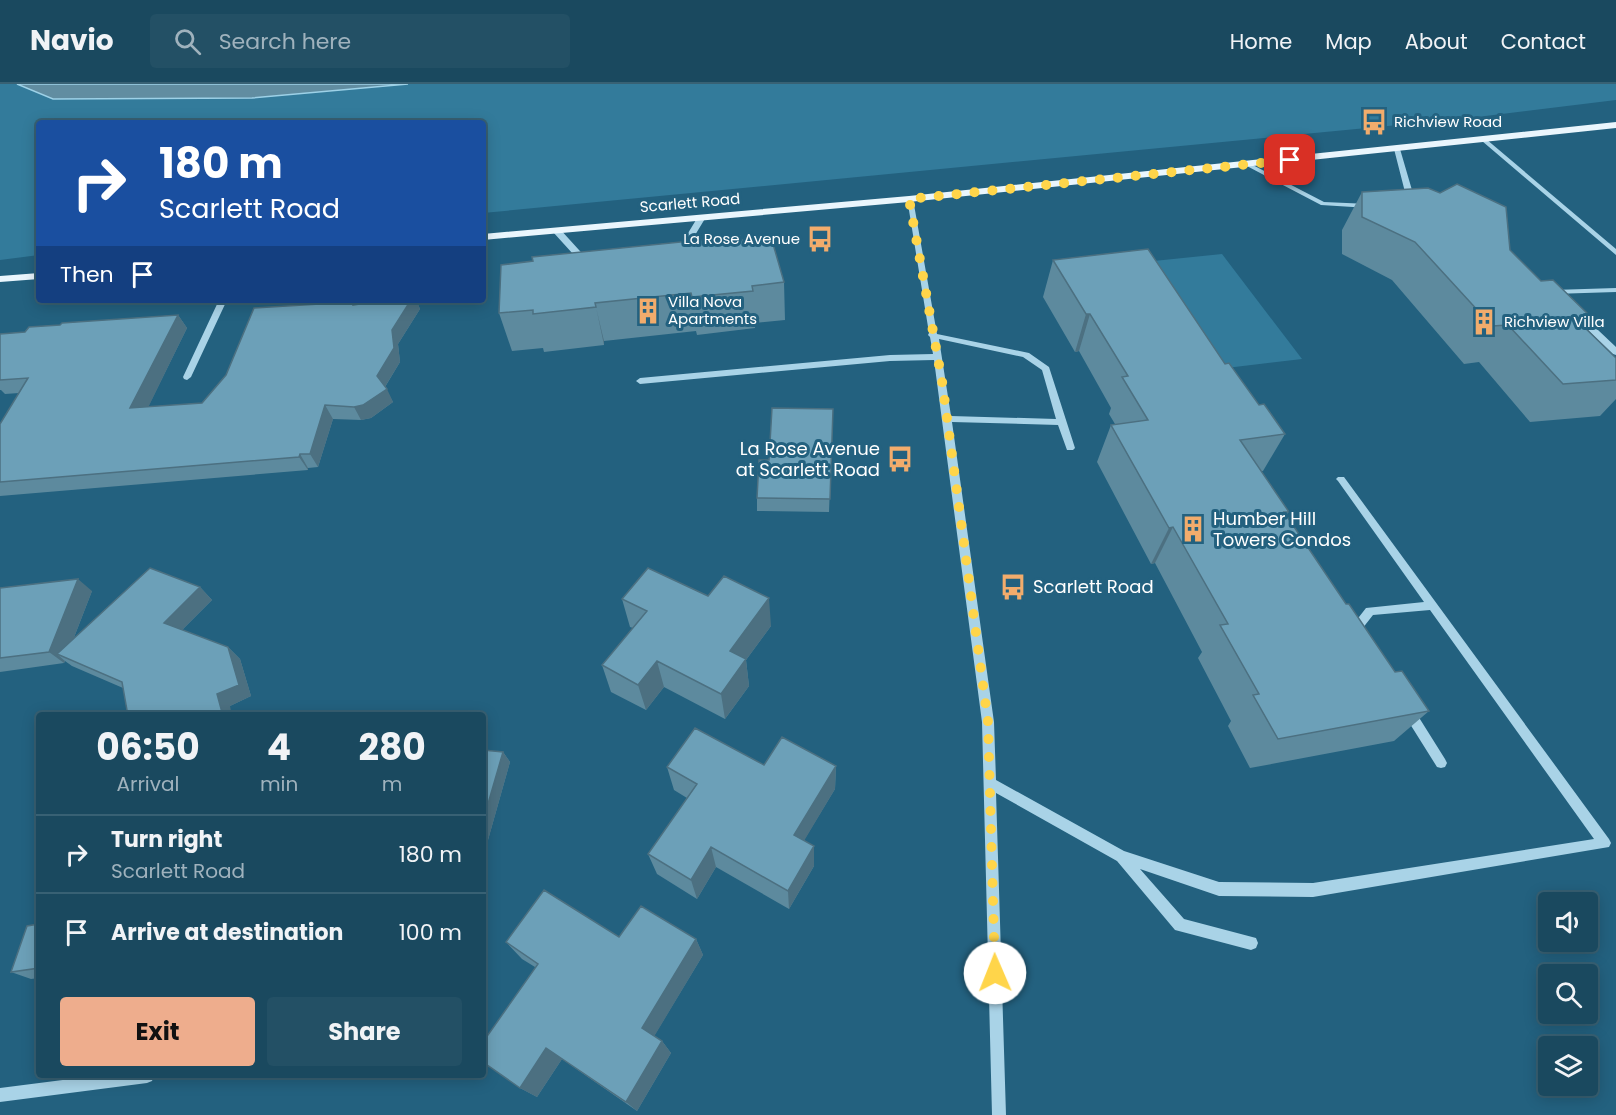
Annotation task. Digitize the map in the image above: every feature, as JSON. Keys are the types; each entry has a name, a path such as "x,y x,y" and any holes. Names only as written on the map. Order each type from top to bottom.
{"main road":[{"name":"Scarlett Road","path":"486,237 909,199 1616,125"},
{"path":"0,279 36,276"}],"street":[{"path":"1484,140 1616,253"},
{"path":"1394,202 1410,197 1397,149"},
{"path":"1247,164 1323,204 1375,205"},
{"path":"909,199 947,419 988,722 999,1115"},
{"path":"672,262 683,251 702,217"},
{"path":"556,230 590,267"},
{"path":"1560,299 1552,291 1616,290"},
{"path":"187,377 222,303"},
{"path":"1568,306 1616,352"},
{"path":"932,335 1026,355 1046,369 1070,448"},
{"path":"640,381 890,358 937,357"},
{"path":"947,419 1061,422"},
{"path":"990,783 1121,856 1218,889 1313,890 1605,843 1341,479"},
{"path":"1368,648 1356,629 1370,611 1433,605"},
{"path":"1405,706 1441,763"},
{"path":"1121,856 1180,925 1251,943"},
{"path":"0,1095 132,1078"}],"shaded area":[{"path":"0,84 1616,84 1616,100 1461,119 486,213 486,120 36,120 36,255 0,260"},
{"path":"17,84 408,84 252,98 53,99"},
{"path":"1222,254 1302,359 1218,369 1144,262"}],"building":[{"path":"1457,184 1506,207 1510,250 1541,281 1553,280 1592,318 1577,320 1616,358 1616,380 1563,384 1508,325 1492,326 1415,242 1362,217 1362,192 1428,188 1440,193"},
{"path":"740,236 741,240 771,237 784,282 752,286 753,291 692,297 691,293 595,303 596,307 533,314 533,310 499,313 501,265 533,261 532,257"},
{"name":"Humber Hill Towers Condos","path":"1148,249 1225,364 1229,363 1259,405 1264,404 1285,434 1240,440 1289,512 1284,512 1346,604 1349,604 1395,672 1402,671 1429,711 1278,739 1253,695 1259,694 1220,625 1228,624 1173,527 1169,528 1111,425 1148,420 1122,377 1128,376 1053,260"},
{"path":"336,303 353,303 353,305 409,303 392,330 394,348 377,376 387,389 363,405 354,407 325,405 310,454 300,454 299,457 0,482 0,424 28,378 0,380 0,334 25,332 29,327 62,323 178,315 130,408 202,403 226,375 254,308"},
{"path":"772,408 833,409 830,499 757,498 759,460 769,460"},
{"path":"150,568 200,587 164,623 228,647 239,685 217,694 222,712 127,712 122,682 57,654"},
{"path":"648,568 708,596 724,576 769,598 730,651 746,659 721,694 657,661 638,685 602,665 647,611 622,599"},
{"path":"78,579 49,652 0,658 0,588"},
{"path":"695,728 764,765 782,737 836,766 794,835 814,846 788,891 711,847 691,880 648,854 697,784 667,767"},
{"path":"486,750 503,752 486,811"},
{"path":"544,890 619,937 641,906 696,939 642,1028 662,1041 626,1102 546,1048 520,1088 486,1064 486,1038 538,964 506,942"},
{"path":"36,924 36,968 11,972 27,926"}],"place":[{"name":"Richview Road","path":"1374,122"},
{"name":"La Rose Avenue","path":"820,239"},
{"name":"Villa Nova Apartments","path":"648,311"},
{"name":"Richview Villa","path":"1484,322"},
{"name":"La Rose Avenue at Scarlett Road","path":"900,459"},
{"name":"Humber Hill Towers Condos","path":"1193,529"},
{"name":"Scarlett Road","path":"1013,587"}],"route":[{"path":"995,973 988,722 942,381 909,199 1290,160"}]}
